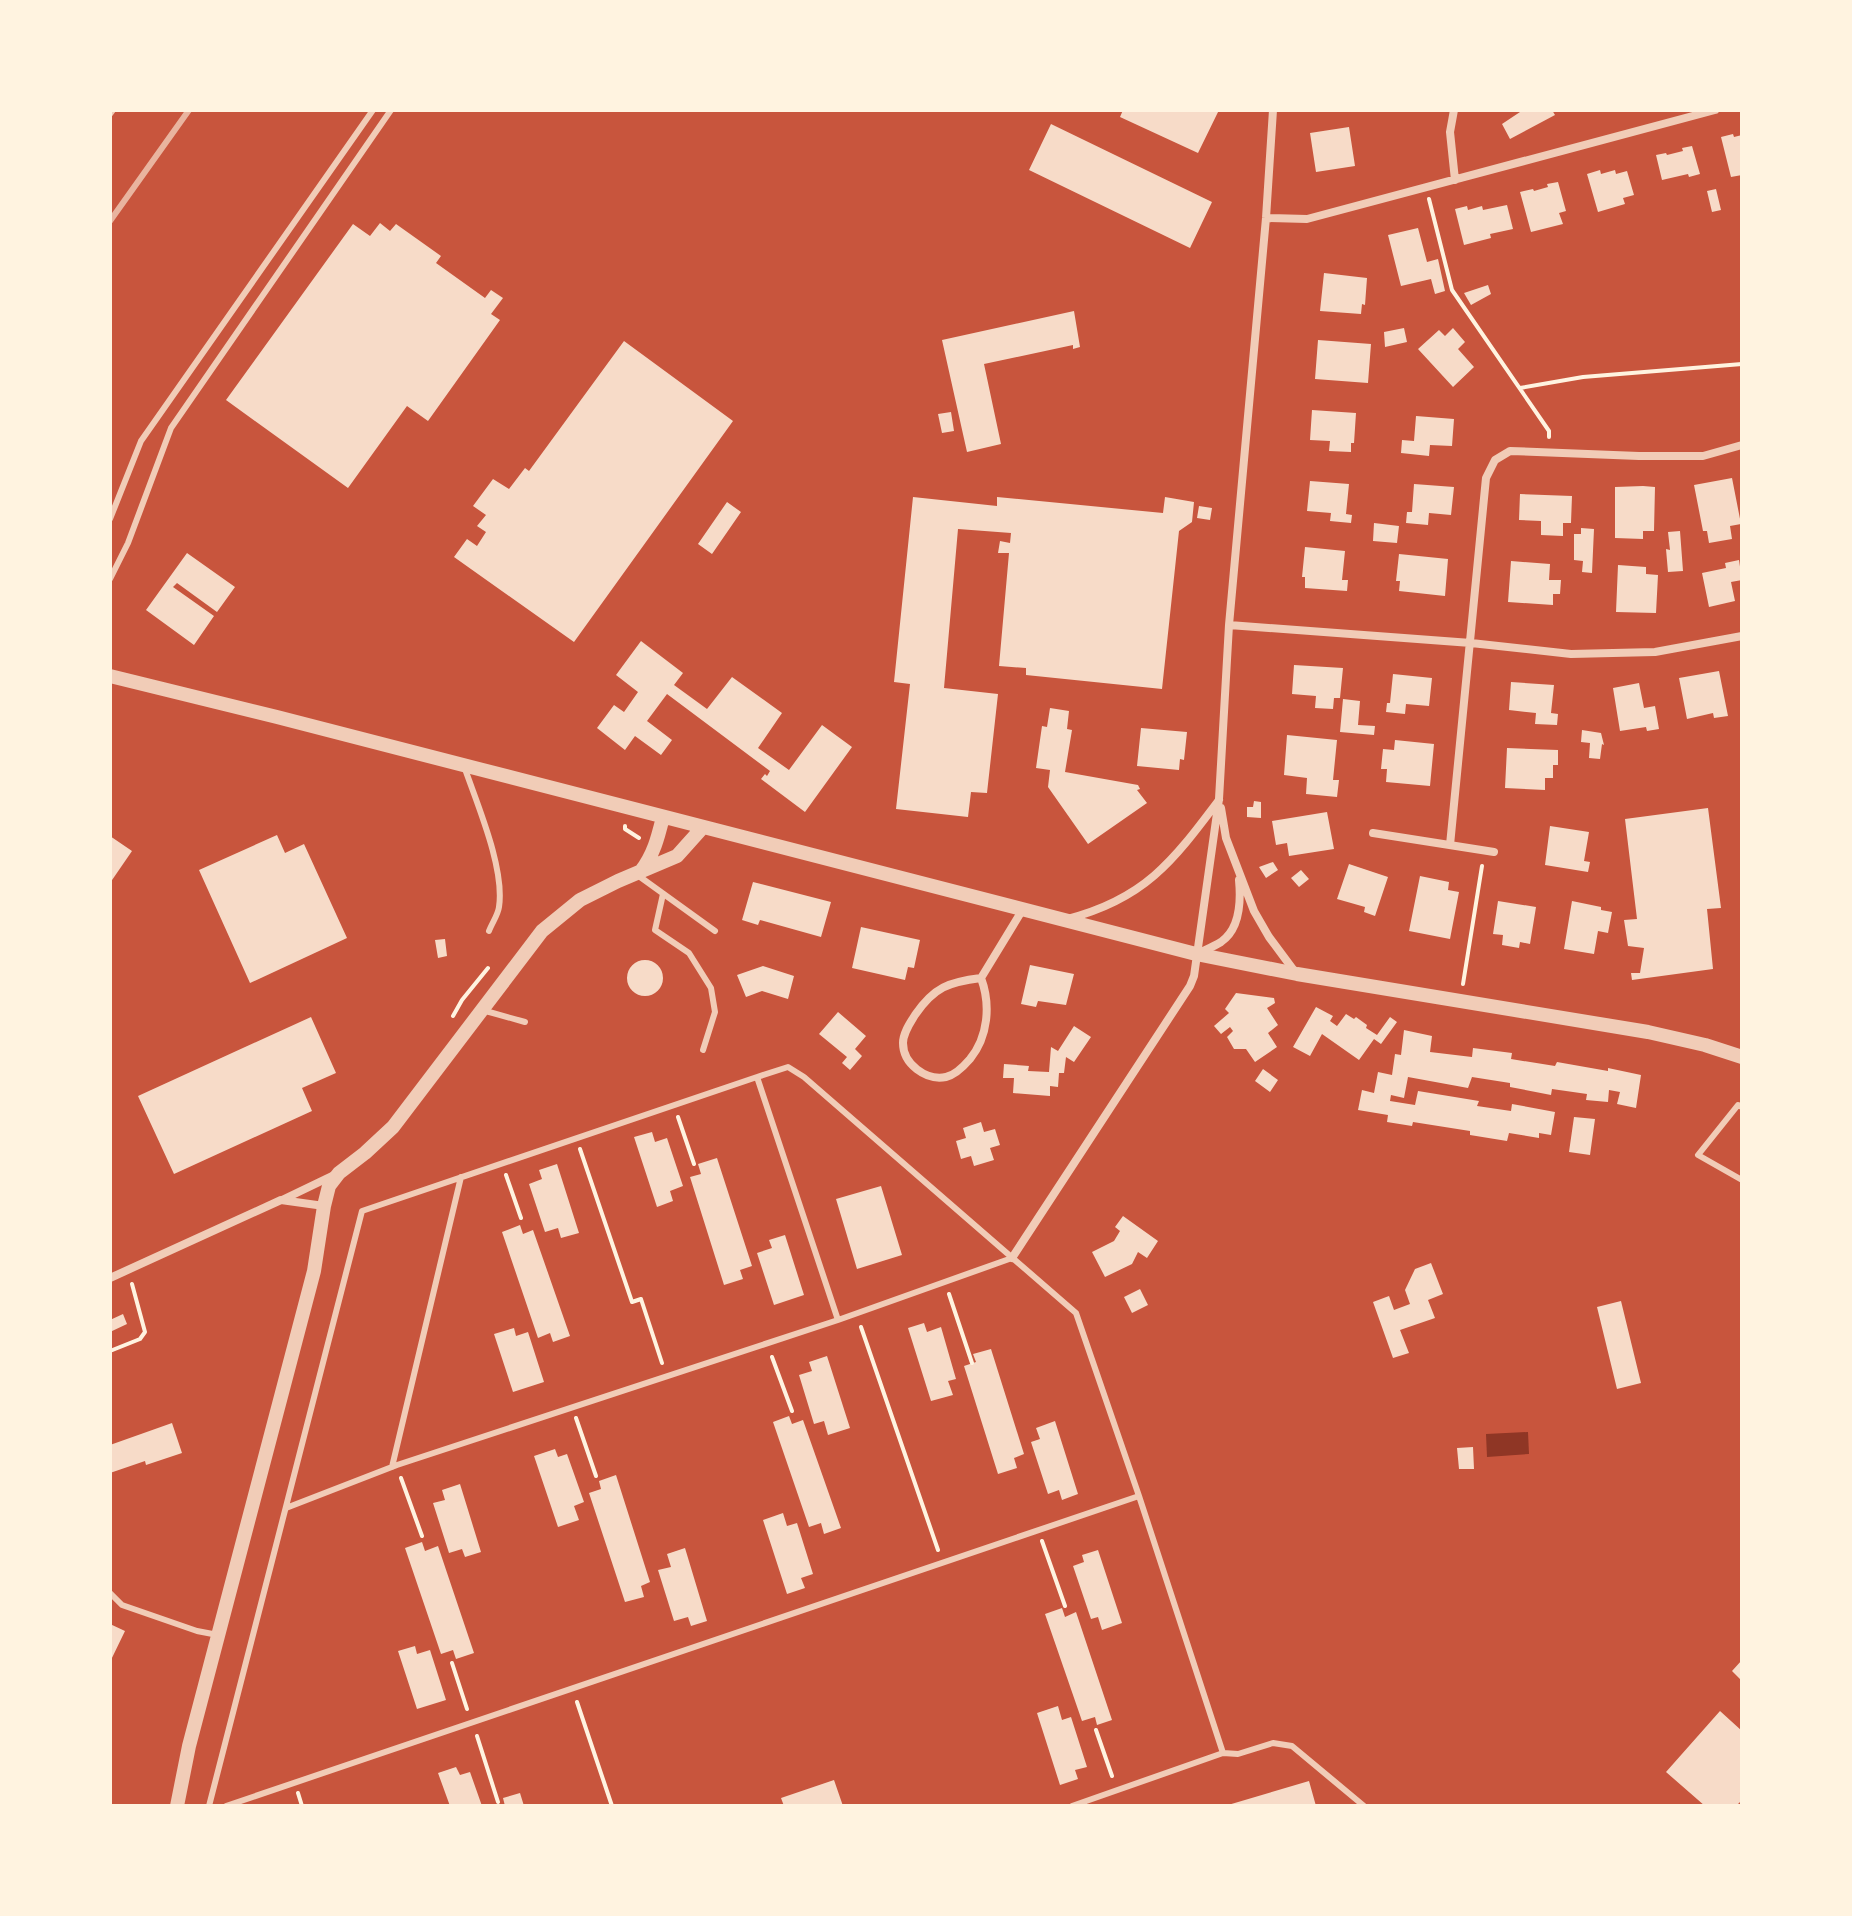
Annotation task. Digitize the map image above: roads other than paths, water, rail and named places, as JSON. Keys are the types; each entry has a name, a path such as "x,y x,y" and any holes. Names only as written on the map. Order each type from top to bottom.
{"street":[{"path":"1012,1258 1194,976 1219,799 1229,625 1273,110"},
{"path":"1454,110 1450,132 1455,180"},
{"path":"1266,218 1307,219 1357,207 1715,110"},
{"path":"1450,845 1486,478 1495,460 1510,451 1703,456 1742,445"},
{"path":"1229,625 1471,643 1571,654 1655,652 1742,636"},
{"path":"110,676 1196,954 1297,974 1648,1032 1742,1057"},
{"path":"1219,799 1226,838 1254,911 1297,974"},
{"path":"1063,920 1109,906 1153,878 1185,845 1219,799"},
{"path":"638,873 651,858 663,817"},
{"path":"110,1278 339,1173 393,1127 542,931 580,900 677,856 703,827"},
{"path":"1373,833 1489,851"},
{"path":"1196,954 1224,940 1236,923 1240,894 1238,871"},
{"path":"981,978 987,992 987,1012 979,1048 963,1067 948,1077 932,1078 917,1071 907,1057 903,1043 907,1028 925,1000 941,987 981,978 1023,909"},
{"path":"177,1806 189,1746 314,1271 329,1186 339,1173"},
{"path":"281,1200 324,1206"}],"lane":[{"path":"110,519 141,441 373,110"},
{"path":"110,579 128,543 171,428 391,110"},
{"path":"464,765 499,880 499,909 489,931"},
{"path":"638,873 715,931"},
{"path":"663,894 655,930 689,953 711,988 715,1012 703,1050"},
{"path":"482,1010 525,1022"},
{"path":"209,1806 362,1211 788,1067 804,1077 1076,1313 1223,1753"},
{"path":"757,1077 838,1320"},
{"path":"1742,1107 1738,1105 1698,1155 1742,1180"},
{"path":"394,1466 461,1177"},
{"path":"285,1509 394,1466 856,1314 1012,1258"},
{"path":"226,1806 1139,1496"},
{"path":"110,1593 122,1605 197,1631 218,1635"},
{"path":"1072,1806 1223,1753 1238,1754 1273,1743 1292,1746 1364,1806"}],"railway":[{"path":"110,221 189,110"}]}
